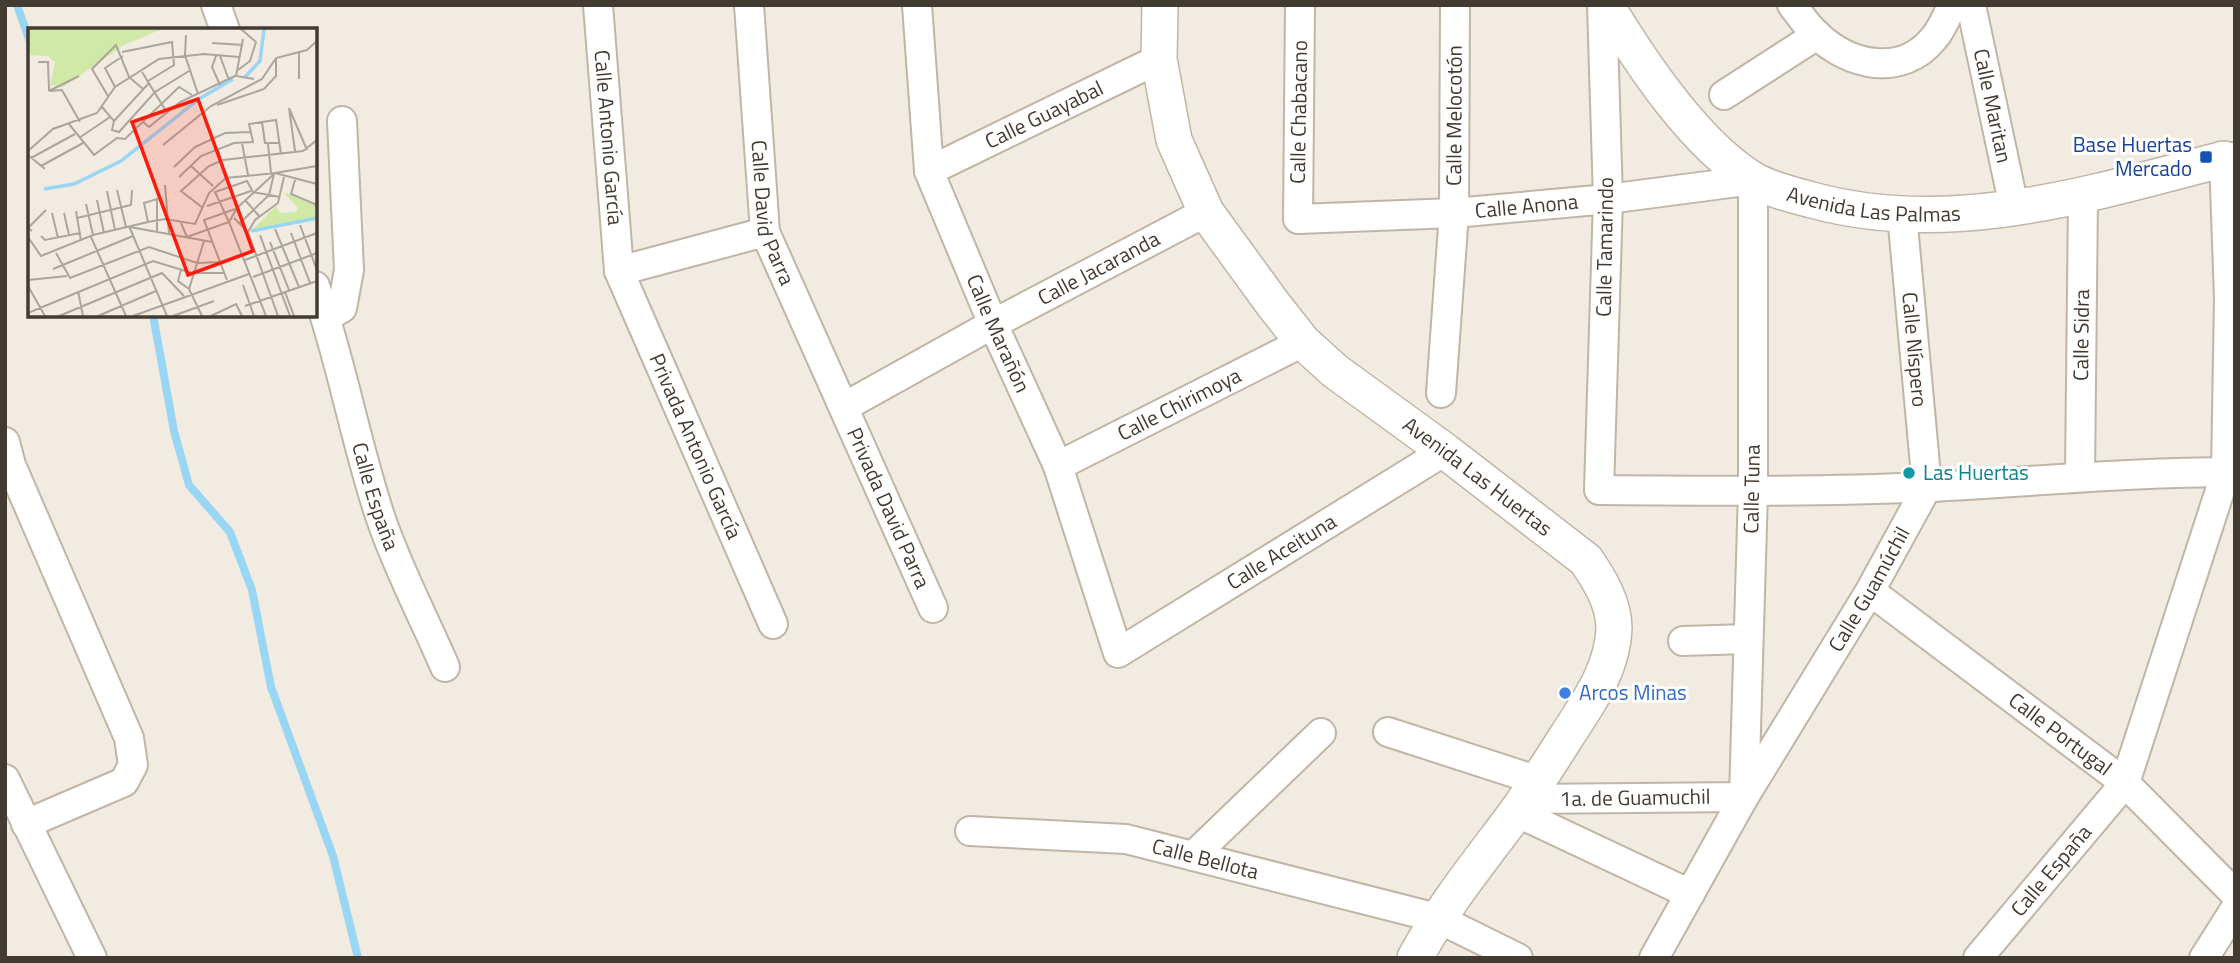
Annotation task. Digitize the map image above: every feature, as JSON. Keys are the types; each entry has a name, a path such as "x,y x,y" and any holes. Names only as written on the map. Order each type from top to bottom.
{"street":[{"path":"216,5 224,28"},
{"name":"Calle Antonio García","path":"598,5 619,271"},
{"name":"Calle David Parra","path":"749,5 765,232 844,407"},
{"name":"Calle Marañón","path":"917,5 929,171 993,324 1058,466 1118,653"},
{"name":"Calle Chabacano","path":"1298,219 1300,5"},
{"name":"Calle Melocotón","path":"1441,393 1454,213 1455,5"},
{"name":"Avenida Las Palmas","path":"1604,5 1642,63 1692,125 1722,156 1753,180 1799,197 1847,210 1953,216 2083,196 2229,158"},
{"name":"Calle Tamarindo","path":"1604,5 1608,199 1599,490 1753,491"},
{"path":"1792,5 1817,35 1853,59 1889,65 1914,57 1935,38 1952,5"},
{"name":"Calle Maritan","path":"1971,5 2014,207"},
{"name":"Avenida Las Huertas","path":"1152,7 1174,140 1206,212 1303,342 1335,371 1445,451 1586,560 1609,601 1614,625 1612,647 1595,692 1527,797 1437,918 1415,958"},
{"path":"1724,95 1817,35"},
{"name":"Calle Guayabal","path":"929,171 1159,59"},
{"path":"326,317 342,308 349,270 342,121"},
{"path":"2125,783 2230,472 2232,298 2229,158"},
{"name":"Calle Anona","path":"1298,219 1454,213 1608,199 1753,180"},
{"name":"Calle Tuna","path":"1744,797 1753,491 1753,180"},
{"name":"Calle Sidra","path":"2080,477 2083,196"},
{"name":"Calle Jacaranda","path":"844,407 993,324 1206,212"},
{"name":"Calle Níspero","path":"1902,214 1927,487"},
{"path":"619,271 765,232"},
{"name":"Privada Antonio García","path":"619,271 773,624"},
{"name":"Calle España","path":"317,292 382,522 445,667"},
{"name":"Calle Chirimoya","path":"1058,466 1303,342"},
{"name":"Privada David Parra","path":"844,407 933,608"},
{"name":"Calle Aceituna","path":"1118,653 1445,451"},
{"path":"7,458 129,738 133,765 124,782 26,824"},
{"path":"1753,491 1927,487 2080,477 2230,472"},
{"name":"Calle Guamúchil","path":"1659,956 1744,797 1870,591 1927,487"},
{"name":"Calle Portugal","path":"1870,591 2125,783 2235,894"},
{"path":"1683,641 1747,639"},
{"path":"1388,732 1527,797 1690,894"},
{"path":"1193,856 1321,733"},
{"path":"5,779 92,958"},
{"name":"Calle España","path":"1978,958 2125,783"},
{"name":"1a. de Guamuchil","path":"1527,797 1744,797"},
{"name":"Calle Bellota","path":"970,831 1126,839 1437,918 1518,958"},
{"path":"2204,958 2235,909"}],"waterway":[{"path":"17,5 28,36"},
{"path":"153,317 174,431 189,485 230,532 252,590 271,687 333,856 358,958"}],"place":[{"name":"Base Huertas Mercado","path":"2206,157"},
{"name":"Las Huertas","path":"1909,473"},
{"name":"Arcos Minas","path":"1565,693"}]}
